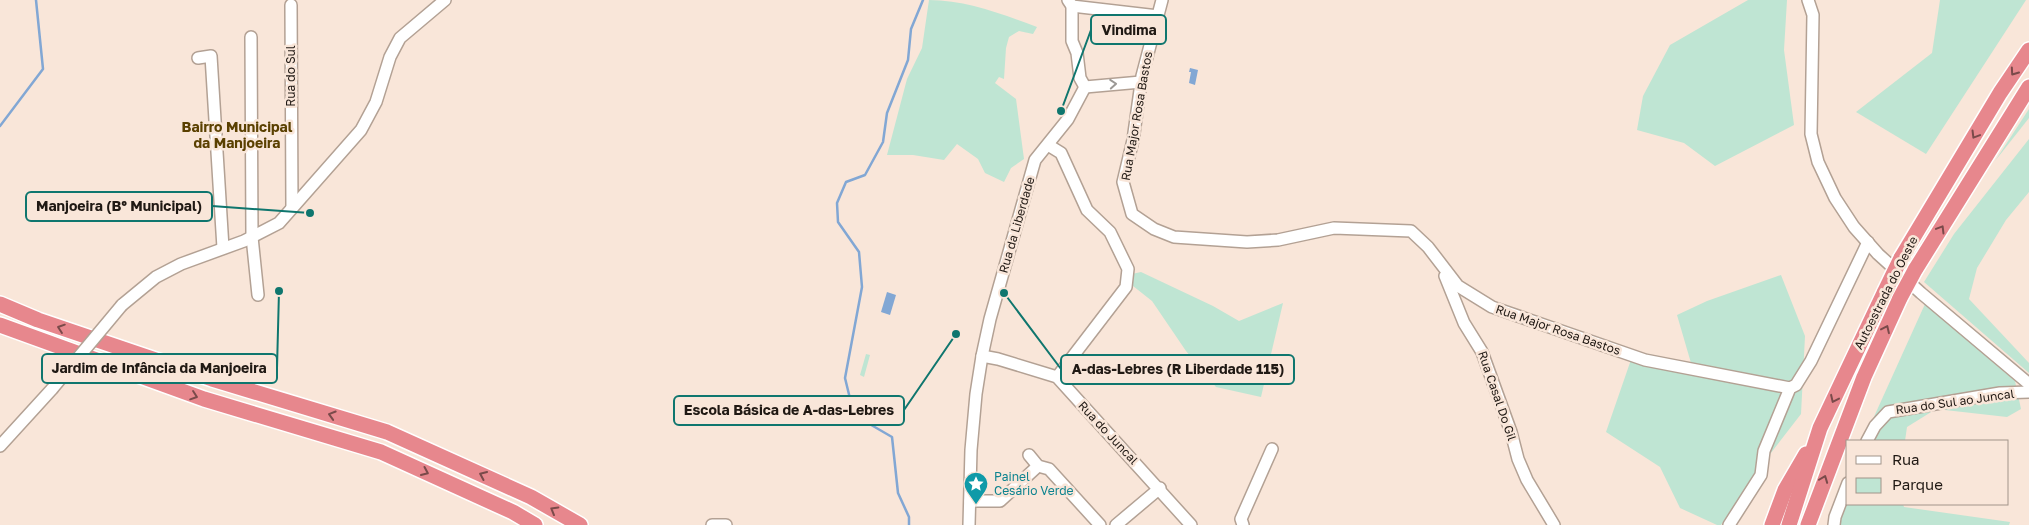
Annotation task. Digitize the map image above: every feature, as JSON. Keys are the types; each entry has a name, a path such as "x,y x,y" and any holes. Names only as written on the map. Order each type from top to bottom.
{"highway":[{"name":"Autoestrada do Oeste","path":"1789,525 1820,428 1901,258 2000,93 2029,50"},
{"name":"Autoestrada do Oeste","path":"1808,525 1864,377 1900,298 1915,270 2029,87"},
{"path":"0,304 38,320 212,379 387,432 532,497 580,525"},
{"path":"0,325 204,399 381,452 514,512 536,525"},
{"path":"1772,525 1785,490 1820,428"}],"street":[{"path":"0,446 52,389 122,305 156,277 181,264 252,237 280,223 361,130 376,102 390,57 400,38 445,0"},
{"name":"Rua Major Rosa Bastos","path":"1162,0 1141,82 1134,140 1123,182 1132,214 1154,229 1174,237 1247,242 1278,240 1334,228 1411,231 1428,248 1458,286 1492,307 1645,360 1790,388"},
{"path":"1808,0 1812,15 1812,134 1818,162 1835,198 1854,227 1921,293 2029,384"},
{"path":"1141,82 1085,87 1080,78 1077,53 1072,41 1070,3 1158,16"},
{"name":"Rua do Sul","path":"291,5 292,208"},
{"path":"251,37 252,237 258,295"},
{"path":"198,58 211,56 223,248"},
{"name":"Rua da Liberdade","path":"969,525 972,440 982,356 1035,160 1068,119 1085,87"},
{"path":"1048,145 1061,154 1087,210 1110,232 1128,269 1126,287 1057,378"},
{"path":"1729,525 1761,475 1764,451 1790,388 1796,385 1810,361 1868,242"},
{"name":"Rua Casal Do Gil","path":"1442,266 1456,305 1482,352 1506,417 1518,459 1527,480 1554,525"},
{"name":"Rua do Juncal","path":"982,356 998,359 1057,378 1192,525"},
{"name":"Rua do Sul ao Juncal","path":"1868,440 1875,426 1888,412 2000,393 2029,392"},
{"path":"1243,525 1241,519 1272,449"},
{"path":"1029,455 1038,466 1049,469 1100,525"},
{"path":"970,500 1000,501 1038,466"},
{"path":"1116,525 1160,488"},
{"path":"1834,525 1835,517 1846,488"},
{"path":"712,525 726,525"}],"green space":[{"path":"929,0 970,5 1037,27 1033,34 1019,31 1009,37 1006,48 1004,79 999,77 995,83 1016,99 1024,159 1011,168 1004,182 985,173 978,159 957,144 944,160 913,155 887,155 907,79 922,48"},
{"path":"1748,0 1787,0 1784,50 1794,125 1715,166 1684,143 1637,130 1643,96 1670,45"},
{"path":"1940,0 2026,0 1926,154 1856,112 1932,53"},
{"path":"2029,109 2029,118 1995,161"},
{"path":"2029,139 2029,192 2006,220 1977,268 1969,299 2029,363 2029,373 1924,282 1954,234"},
{"path":"1141,272 1213,306 1239,321 1283,303 1261,397 1216,387 1186,351 1152,301 1133,286 1132,274"},
{"path":"1781,275 1805,336 1801,414 1757,471 1721,525 1717,525 1680,508 1660,467 1606,432 1634,351 1691,363 1677,315 1707,301"},
{"path":"1925,304 2015,381 2021,409 2007,417 1936,409 1907,427 1905,440 1863,440"},
{"path":"866,354 870,355 864,377 860,375"},
{"path":"1846,480 1846,505 1903,505 1904,507 2010,522 2009,525 1832,525 1834,507"}],"water":[{"path":"1190,68 1198,70 1195,85 1189,83"},
{"path":"887,292 896,295 890,315 881,312"}],"waterway":[{"path":"0,126 43,69 36,0"},
{"path":"909,525 909,517 898,493 892,437 854,415 845,378 862,287 859,252 838,222 837,203 846,182 865,175 883,142 887,113 908,60 911,29 923,0"}],"place":[{"name":"Vindima","path":"1061,111"},
{"name":"Manjoeira (Bº Municipal)","path":"310,213"},
{"name":"Jardim de Infância da Manjoeira","path":"279,291"},
{"name":"A-das-Lebres (R Liberdade 115)","path":"1004,293"},
{"name":"Escola Básica de A-das-Lebres","path":"956,334"},
{"name":"Painel Cesário Verde","path":"976,505"}],"district":[{"name":"Bairro Municipal da Manjoeira","path":"237,136"}]}
